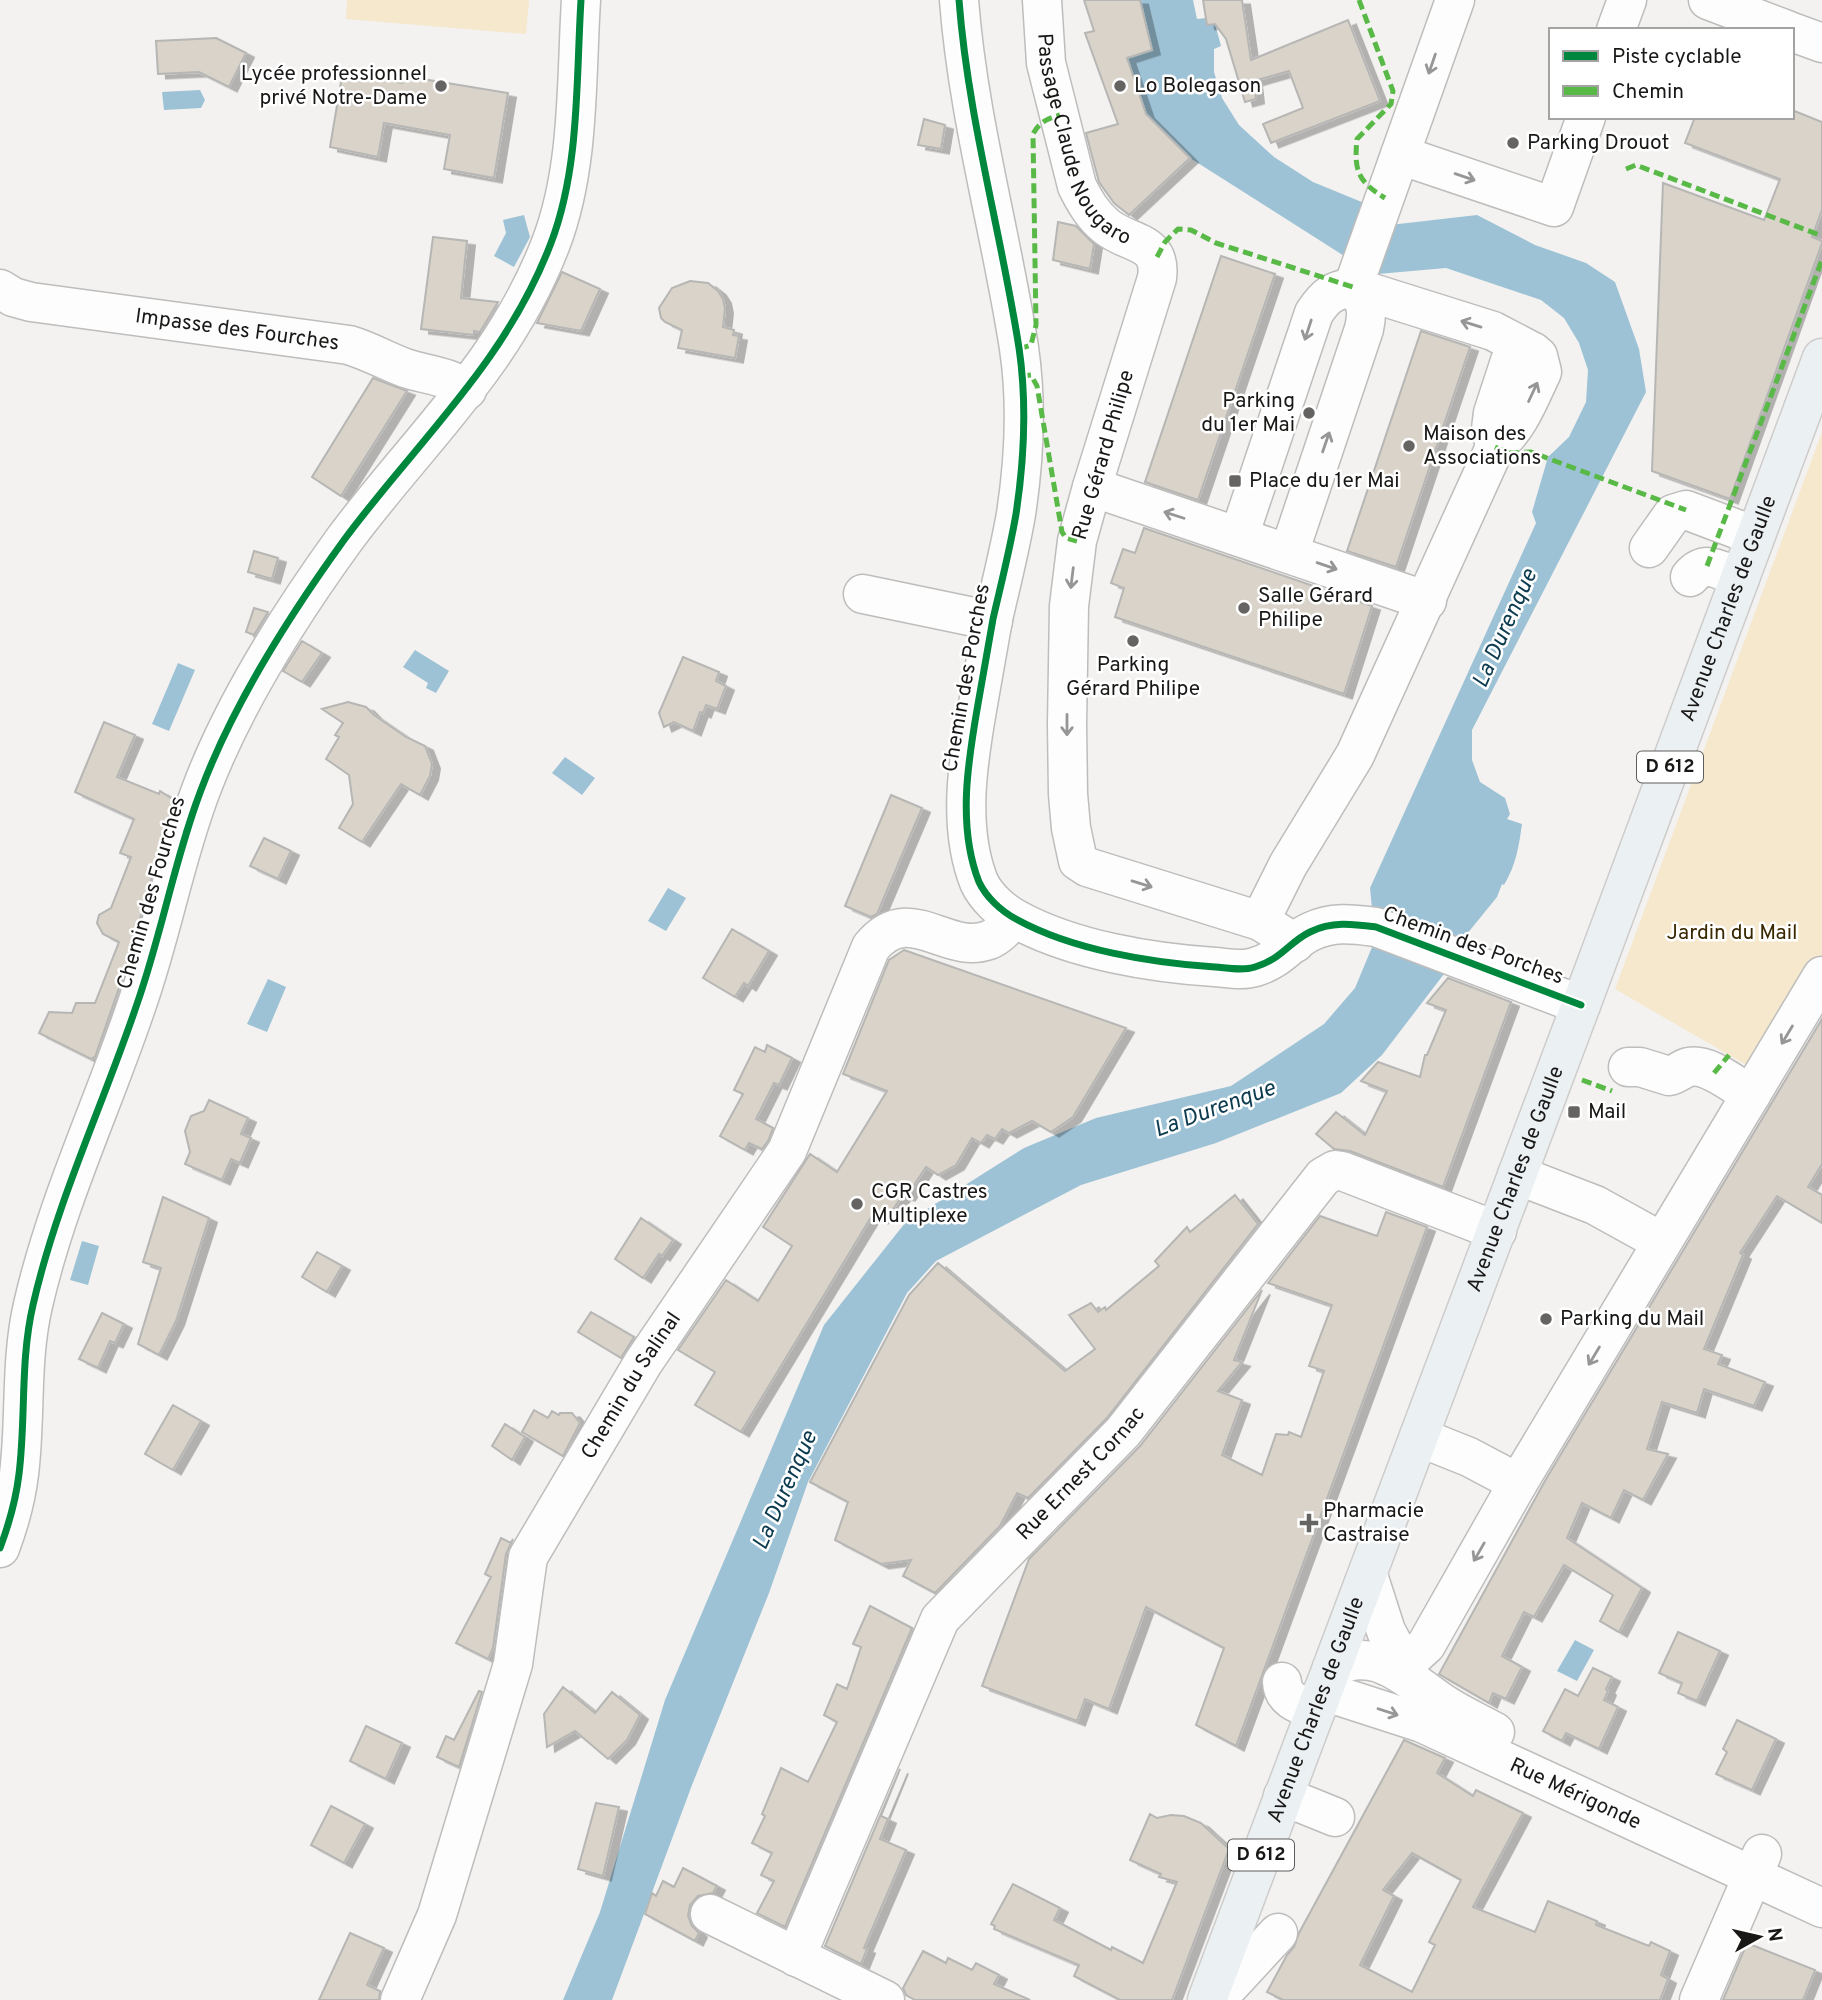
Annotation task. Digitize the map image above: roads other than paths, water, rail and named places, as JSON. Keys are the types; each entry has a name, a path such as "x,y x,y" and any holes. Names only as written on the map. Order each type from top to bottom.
{"main road":[{"name":"Avenue Charles de Gaulle","path":"1207,2000 1822,358"}],"street":[{"name":"Chemin des Fourches","path":"0,1548 12,1511 19,1473 25,1356 41,1271 67,1190 142,990 183,844 204,782 240,704 290,621 336,551 467,390 515,319 541,267 559,221 572,144 581,0"},
{"name":"Chemin des Porches","path":"959,0 963,51 1019,349 1021,376 1021,476 1015,519 993,621 966,786 968,834 980,885 996,905 1014,919 1051,935 1092,947 1192,965 1250,969 1273,961 1311,932 1345,922 1376,927 1581,1006"},
{"name":"Passage Claude Nougaro","path":"1042,0 1046,63 1077,186 1086,204 1107,226 1149,248 1157,257"},
{"path":"1289,553 1368,314 1358,275 1455,0"},
{"path":"1617,28 1627,0"},
{"path":"1708,0 1782,28"},
{"path":"1794,33 1822,43"},
{"path":"1400,155 1554,207 1585,119"},
{"name":"Rue Gérard Philipe","path":"1157,257 1157,278 1091,487 1077,541 1069,606 1068,794 1071,828 1078,861 1087,867 1260,921"},
{"path":"1295,943 1260,921 1288,865 1354,755 1495,447 1508,437 1518,422 1542,372 1541,363 1533,352 1493,331 1358,275"},
{"path":"1239,536 1314,313 1323,299 1358,275"},
{"name":"Impasse des Fourches","path":"0,289 13,297 31,302 349,345 405,368 457,382 467,390"},
{"path":"1091,487 1426,601"},
{"path":"1649,548 1673,514 1686,510 1755,536"},
{"path":"1690,577 1697,569 1707,566 1740,578"},
{"path":"863,594 993,621"},
{"name":"Chemin du Salinal","path":"400,2000 437,1915 513,1664 528,1558 643,1363 787,1151 871,947 883,934 902,927 966,942 981,942 995,937 1014,919"},
{"path":"1400,1669 1426,1645 1661,1241 1822,976"},
{"path":"1628,1067 1640,1067 1669,1076 1686,1068 1698,1067 1714,1073 1751,1095"},
{"name":"Rue Ernest Cornac","path":"796,1957 940,1619 1123,1432 1323,1177 1335,1170 1342,1171 1497,1231"},
{"path":"1517,1175 1571,1195 1629,1222 1661,1241"},
{"path":"1419,1437 1469,1457 1518,1483"},
{"path":"1368,1575 1400,1669"},
{"path":"1323,1690 1346,1660 1362,1659 1400,1669"},
{"name":"Rue Mérigonde","path":"1400,1669 1435,1698 1522,1747 1710,1835 1822,1909"},
{"name":"Rue Mérigonde","path":"1282,1682 1282,1689 1290,1699 1323,1690 1422,1723 1758,1865 1822,1880"},
{"path":"1283,1796 1335,1817"},
{"path":"1699,2000 1758,1865"},
{"path":"710,1914 885,2000"},
{"path":"1216,2000 1278,1933"}],"water":[{"name":"La Durenque","path":"1140,0 1193,0 1197,19 1206,18 1207,25 1215,24 1221,46 1214,49 1214,72 1222,98 1239,125 1274,157 1313,182 1369,205 1390,225 1477,215 1535,245 1586,263 1615,282 1639,349 1646,392 1472,730 1472,760 1480,782 1505,798 1510,814 1507,819 1522,824 1516,855 1508,878 1504,885 1502,884 1497,897 1458,945 1447,970 1382,1055 1341,1093 1216,1143 1081,1185 936,1261 907,1293 808,1482 769,1593 692,1785 612,2000 563,2000 600,1912 665,1700 824,1325 905,1223 1024,1148 1096,1118 1231,1086 1324,1024 1355,988 1375,940 1370,888 1536,523 1532,512 1548,457 1569,437 1586,402 1588,370 1579,343 1564,318 1541,300 1446,268 1378,274 1349,259 1190,158 1146,114 1127,58 1151,50"},
{"path":"200,90 205,100 201,108 164,110 162,92"},
{"path":"524,215 530,237 514,267 494,256 506,233 503,220"},
{"path":"415,650 449,671 436,693 426,688 428,683 403,667"},
{"path":"178,663 195,670 169,731 152,724"},
{"path":"565,757 595,778 582,795 552,773"},
{"path":"668,888 686,898 666,931 648,921"},
{"path":"268,979 286,987 267,1032 247,1024"},
{"path":"82,1241 99,1246 88,1285 70,1280"},
{"path":"1575,1640 1594,1650 1577,1681 1557,1671"}],"place":[{"name":"Lycée professionnel privé Notre-Dame","path":"441,86"},
{"name":"Lo Bolegason","path":"1120,86"},
{"name":"Parking Drouot","path":"1513,143"},
{"name":"Parking du 1er Mai","path":"1309,413"},
{"name":"Maison des Associations","path":"1409,446"},
{"name":"Place du 1er Mai","path":"1235,481"},
{"name":"Salle Gérard Philipe","path":"1244,608"},
{"name":"Parking Gérard Philipe","path":"1133,641"},
{"name":"Mail","path":"1574,1112"},
{"name":"CGR Castres Multiplexe","path":"857,1204"},
{"name":"Parking du Mail","path":"1546,1319"},
{"name":"Pharmacie Castraise","path":"1309,1523"}],"park label":[{"name":"Jardin du Mail","path":"1732,933"}]}
